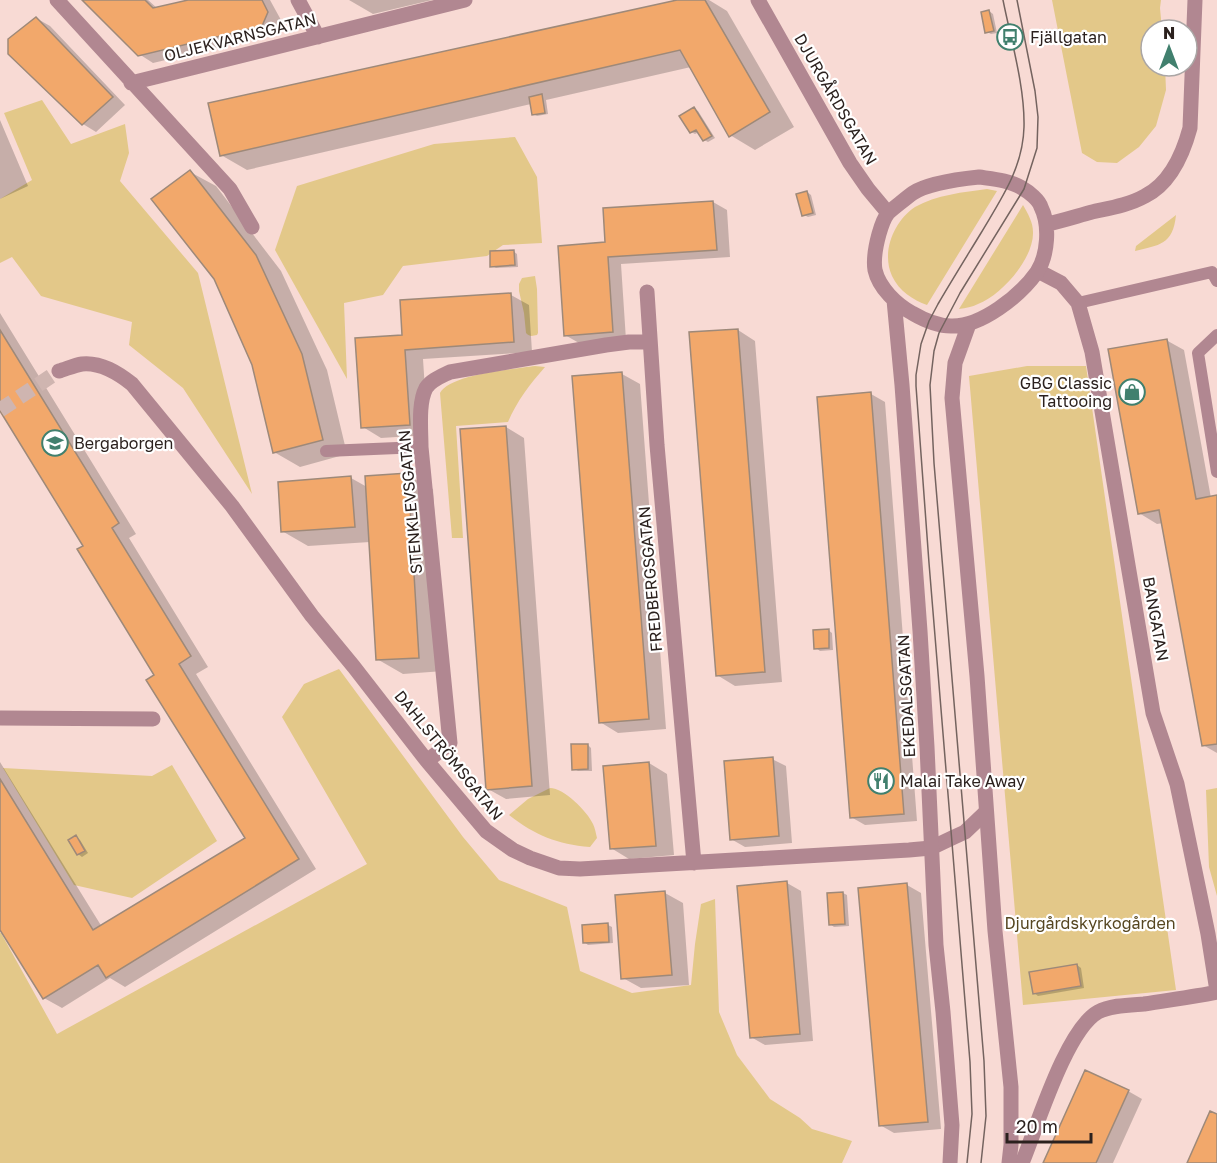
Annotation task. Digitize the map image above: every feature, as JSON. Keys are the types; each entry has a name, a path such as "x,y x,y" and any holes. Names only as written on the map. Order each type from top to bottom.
{"street":[{"path":"57,0 230,189 252,227"},
{"path":"298,0 318,37"},
{"name":"OLJEKVARNSGATAN","path":"131,83 465,0"},
{"name":"DJURGÅRDSGATAN","path":"758,0 850,164 888,213"},
{"path":"1047,224 1125,204 1147,195 1173,170 1185,148 1190,128 1195,0"},
{"path":"979,177 1011,182 1024,189 1041,204 1047,224 1046,249 1038,271 1008,303 969,324 943,326 905,309 887,292 875,272 877,239 888,213 913,193 924,188 979,177"},
{"name":"BANGATAN","path":"1038,271 1061,283 1078,303 1092,352 1154,713 1177,784 1212,933 1217,992"},
{"name":"FREDBERGSGATAN","path":"647,292 668,577 694,863"},
{"name":"EKEDALSGATAN","path":"894,300 920,631 936,945 952,1125 950,1163"},
{"path":"969,324 955,363 952,398 977,676 994,931 1011,1087 1009,1163"},
{"name":"STENKLEVSGATAN","path":"427,761 450,743 421,447 422,406 426,388 435,379 450,372 606,345 650,342"},
{"name":"DAHLSTRÖMSGATAN","path":"59,371 83,364 98,366 116,372 132,384 231,506 312,616 427,761 486,831 513,850 559,867 580,869 931,848 965,832 986,812"},
{"path":"0,718 153,719"},
{"path":"1022,1163 1067,1050 1087,1021 1100,1011 1116,1007 1217,992"}],"lane":[{"path":"1078,303 1212,272 1217,280"},
{"path":"1217,335 1198,353 1217,472"},
{"path":"326,451 421,447"}],"green space":[{"path":"1052,0 1161,0 1161,18 1139,18 1139,78 1166,78 1166,90 1156,126 1139,147 1117,163 1097,162 1082,153"},
{"path":"42,100 71,144 125,124 129,153 120,181 198,273 252,494 183,388 129,345 132,322 41,296 12,257 0,263 0,199 32,180 4,113"},
{"path":"515,137 537,177 542,243 503,245 487,256 403,266 383,295 344,303 347,379 275,250 297,186 434,144"},
{"path":"987,189 997,191 927,305 907,294 892,276 888,257 891,238 901,220 915,207 932,200"},
{"path":"1023,205 1031,221 1033,232 1032,242 1022,264 997,293 976,305 959,309"},
{"path":"1176,215 1172,232 1168,238 1158,245 1135,251 1136,246"},
{"path":"535,276 538,333 531,336 526,333 519,284 522,278"},
{"path":"535,366 545,367 524,393 508,422 456,426 463,538 452,538 440,393 456,381 469,377"},
{"name":"Djurgårdskyrkogården","path":"1027,366 1086,366 1176,990 1023,1005 969,376"},
{"path":"339,669 463,837 499,880 567,907 580,971 632,993 691,985 701,904 715,899 719,1012 737,1055 770,1099 800,1118 812,1129 852,1141 842,1163 0,1163 0,933 57,1034 367,864 282,717 304,684"},
{"path":"172,765 217,841 132,898 74,885 3,768 152,776"},
{"path":"550,788 568,796 590,819 597,838 590,847 547,838 509,815 528,799"},
{"path":"1217,788 1217,896 1209,867 1206,790"}],"building":[{"path":"82,0 145,0 153,8 188,0 262,0 268,12 262,26 138,56"},
{"path":"677,0 705,0 770,112 729,137 680,50 220,156 208,103"},
{"path":"989,10 994,31 985,33 981,12"},
{"path":"36,17 113,97 82,125 8,54 8,39"},
{"path":"542,94 545,113 532,115 529,97"},
{"path":"694,107 712,136 703,141 696,130 690,133 679,116"},
{"path":"190,170 256,255 302,354 323,440 273,453 252,365 214,279 151,199"},
{"path":"807,191 813,213 802,216 796,194"},
{"path":"713,201 717,250 608,257 613,332 564,336 558,246 605,242 603,208"},
{"path":"514,250 515,265 490,267 490,251"},
{"path":"511,293 514,342 405,350 410,425 361,428 355,338 402,335 400,300"},
{"path":"738,329 765,672 716,676 689,332"},
{"path":"0,330 119,523 112,528 191,656 179,664 299,859 106,978 98,965 43,999 0,930 0,779 93,930 245,838 146,680 154,675 77,549 83,546 0,411"},
{"path":"1167,339 1196,499 1217,495 1217,744 1202,746 1159,510 1138,514 1108,349"},
{"path":"622,372 649,719 599,723 572,376"},
{"path":"871,392 904,814 850,818 817,397"},
{"path":"506,426 532,786 486,790 460,429"},
{"path":"408,473 419,658 376,660 365,476"},
{"path":"351,476 355,527 281,532 278,482"},
{"path":"829,629 829,648 814,649 813,630"},
{"path":"571,744 588,744 588,769 572,770"},
{"path":"773,757 779,836 730,840 724,761"},
{"path":"649,762 656,846 610,849 603,766"},
{"path":"76,835 85,851 77,855 68,840"},
{"path":"787,881 800,1034 750,1038 737,886"},
{"path":"907,883 928,1122 879,1126 858,888"},
{"path":"665,891 672,975 621,979 615,895"},
{"path":"843,892 845,924 829,925 827,893"},
{"path":"608,923 609,942 583,943 582,925"},
{"path":"1077,964 1081,986 1033,994 1029,972"},
{"path":"1085,1070 1129,1090 1096,1163 1043,1163"},
{"path":"1210,1111 1217,1114 1217,1163 1187,1163"}],"tunnel":[{"path":"0,410 59,371"}],"tram line":[{"path":"967,1163 972,1114 970,1062 916,375 921,344 929,321 1010,183 1020,156 1024,112 1017,64 1003,0"},
{"path":"981,1163 986,1116 984,1061 934,463 930,385 934,351 939,333 960,293 1024,189 1037,148 1038,117 1035,91 1017,0"}],"place":[{"name":"Fjällgatan","path":"1010,37"},
{"name":"GBG Classic Tattooing","path":"1132,392"},
{"name":"Bergaborgen","path":"55,443"},
{"name":"Malai Take Away","path":"881,781"}]}
